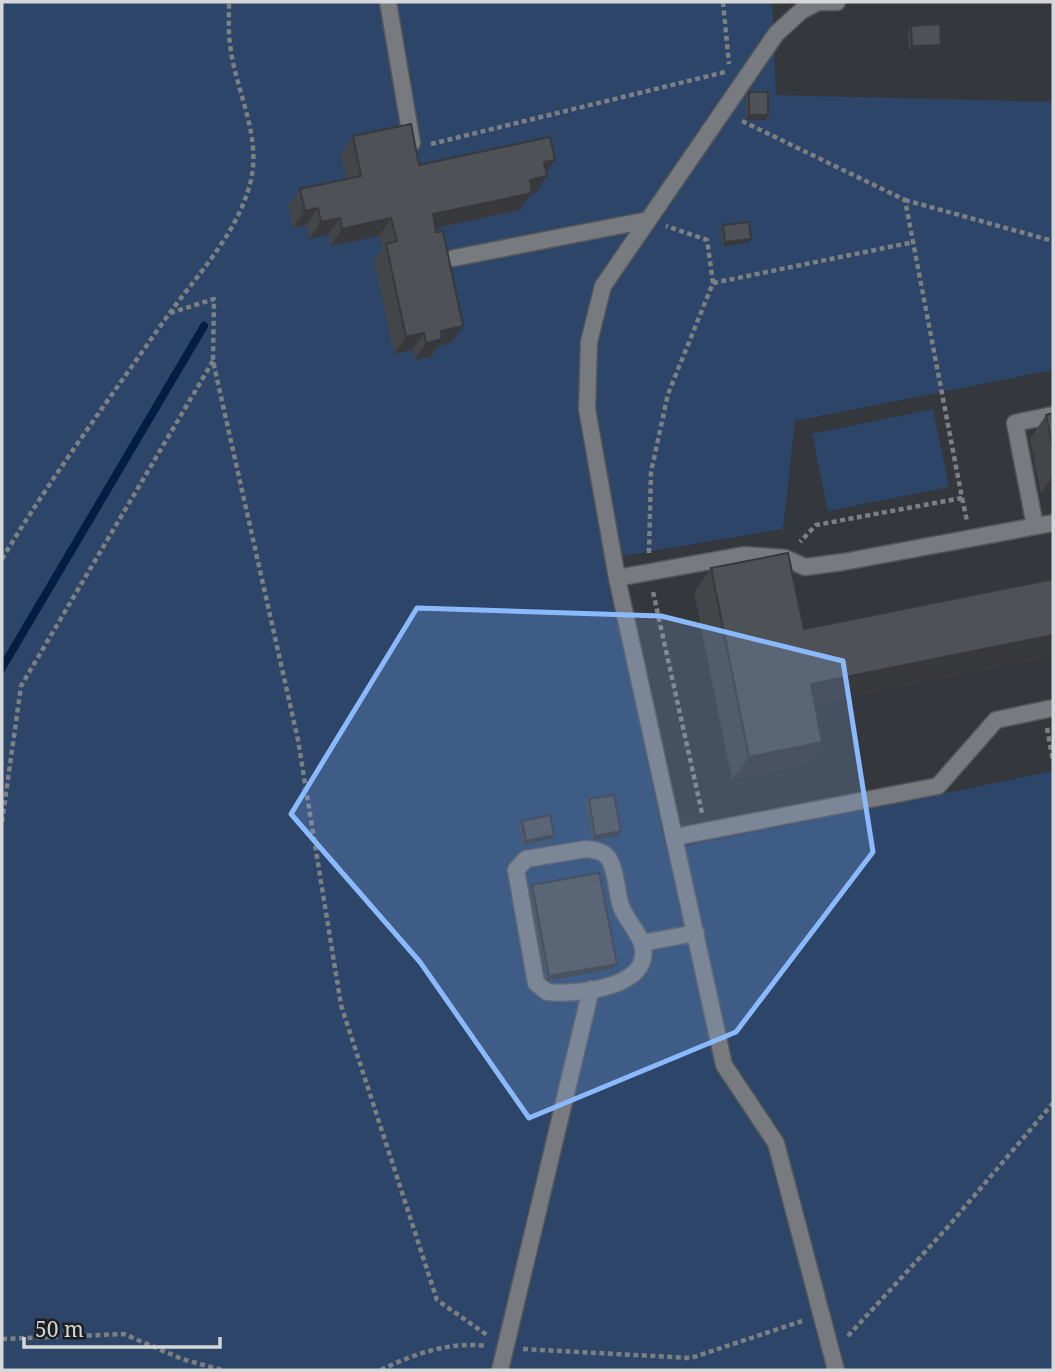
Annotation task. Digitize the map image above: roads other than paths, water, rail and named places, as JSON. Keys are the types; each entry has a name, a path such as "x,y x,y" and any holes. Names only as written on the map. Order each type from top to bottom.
{"lane":[{"path":"388,2 413,149"},
{"path":"836,1370 823,1313 775,1143 724,1065 617,578 587,409 589,342 603,286 774,37 801,6 817,2 837,2"},
{"path":"454,258 648,220"},
{"path":"1035,526 1014,423 1053,415"},
{"path":"617,578 744,555 785,558 805,567 1053,523"},
{"path":"675,837 938,786 996,720 1048,709"},
{"path":"586,849 600,851 611,861 620,904 642,943 643,963 635,975 591,989 547,992 536,983 516,876 519,864 526,859 586,849"},
{"path":"642,943 696,933"},
{"path":"500,1370 591,989"}],"waterway":[{"path":"2,668 204,326"}]}
